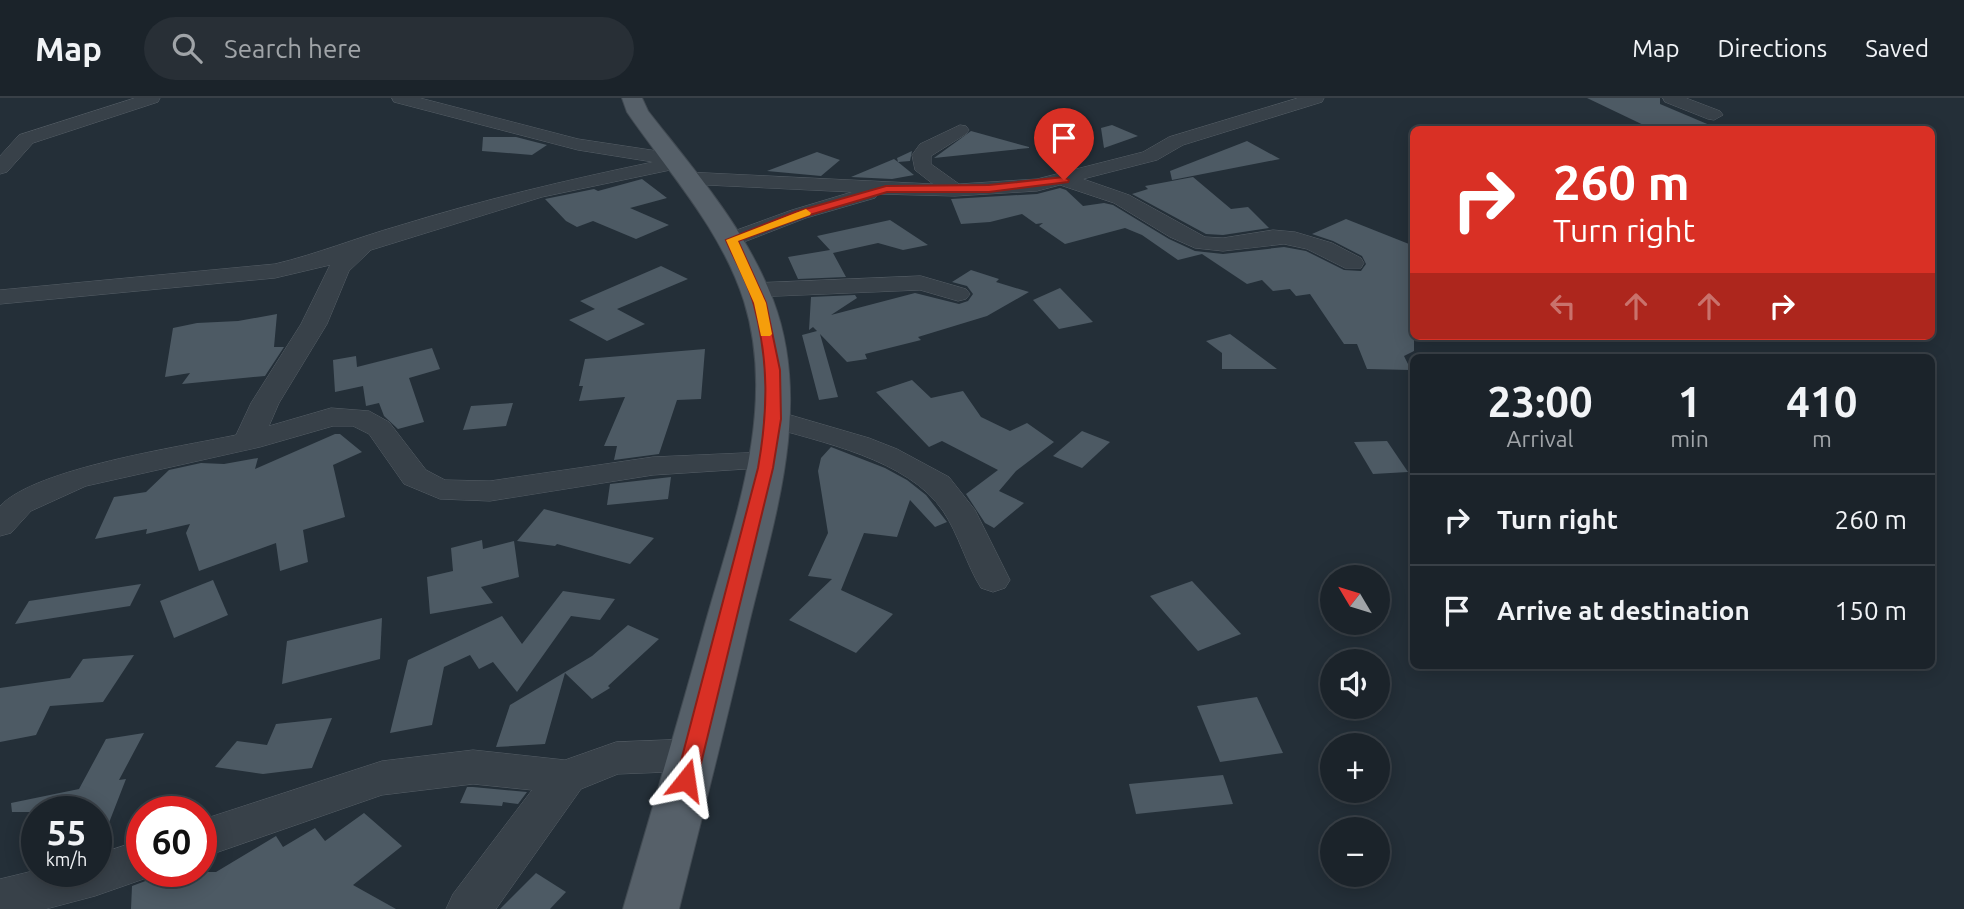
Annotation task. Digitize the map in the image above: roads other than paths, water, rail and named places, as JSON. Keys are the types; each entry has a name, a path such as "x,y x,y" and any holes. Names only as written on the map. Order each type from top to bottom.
{"main road":[{"path":"632,98 638,112 732,240 760,303 773,370 774,419 766,461 693,755 650,909"}],"street":[{"path":"0,168 26,139 152,98"},
{"path":"400,98 678,167 813,183 886,189 955,190 1037,185 1064,180 1105,166 1150,156 1177,141 1316,98"},
{"path":"1671,98 1714,116"},
{"path":"955,190 922,166 921,155 926,148 960,130"},
{"path":"0,297 275,271 360,248 403,231 538,192 678,167"},
{"path":"1064,180 1106,192 1130,203 1194,241 1209,245 1275,237 1300,240 1320,243 1353,262"},
{"path":"732,240 799,215 886,189"},
{"path":"248,440 265,403 314,324 339,268 360,248"},
{"path":"754,290 921,283 958,294"},
{"path":"0,526 20,504 76,479 248,440 331,417 359,417 379,428 415,477 440,489 490,491 653,466 766,461"},
{"path":"774,419 859,444 886,455 937,484 959,510 993,580"},
{"path":"217,834 382,778 472,767 566,777 616,758 693,755"},
{"path":"470,909 566,777"},
{"path":"0,900 126,865"}]}
